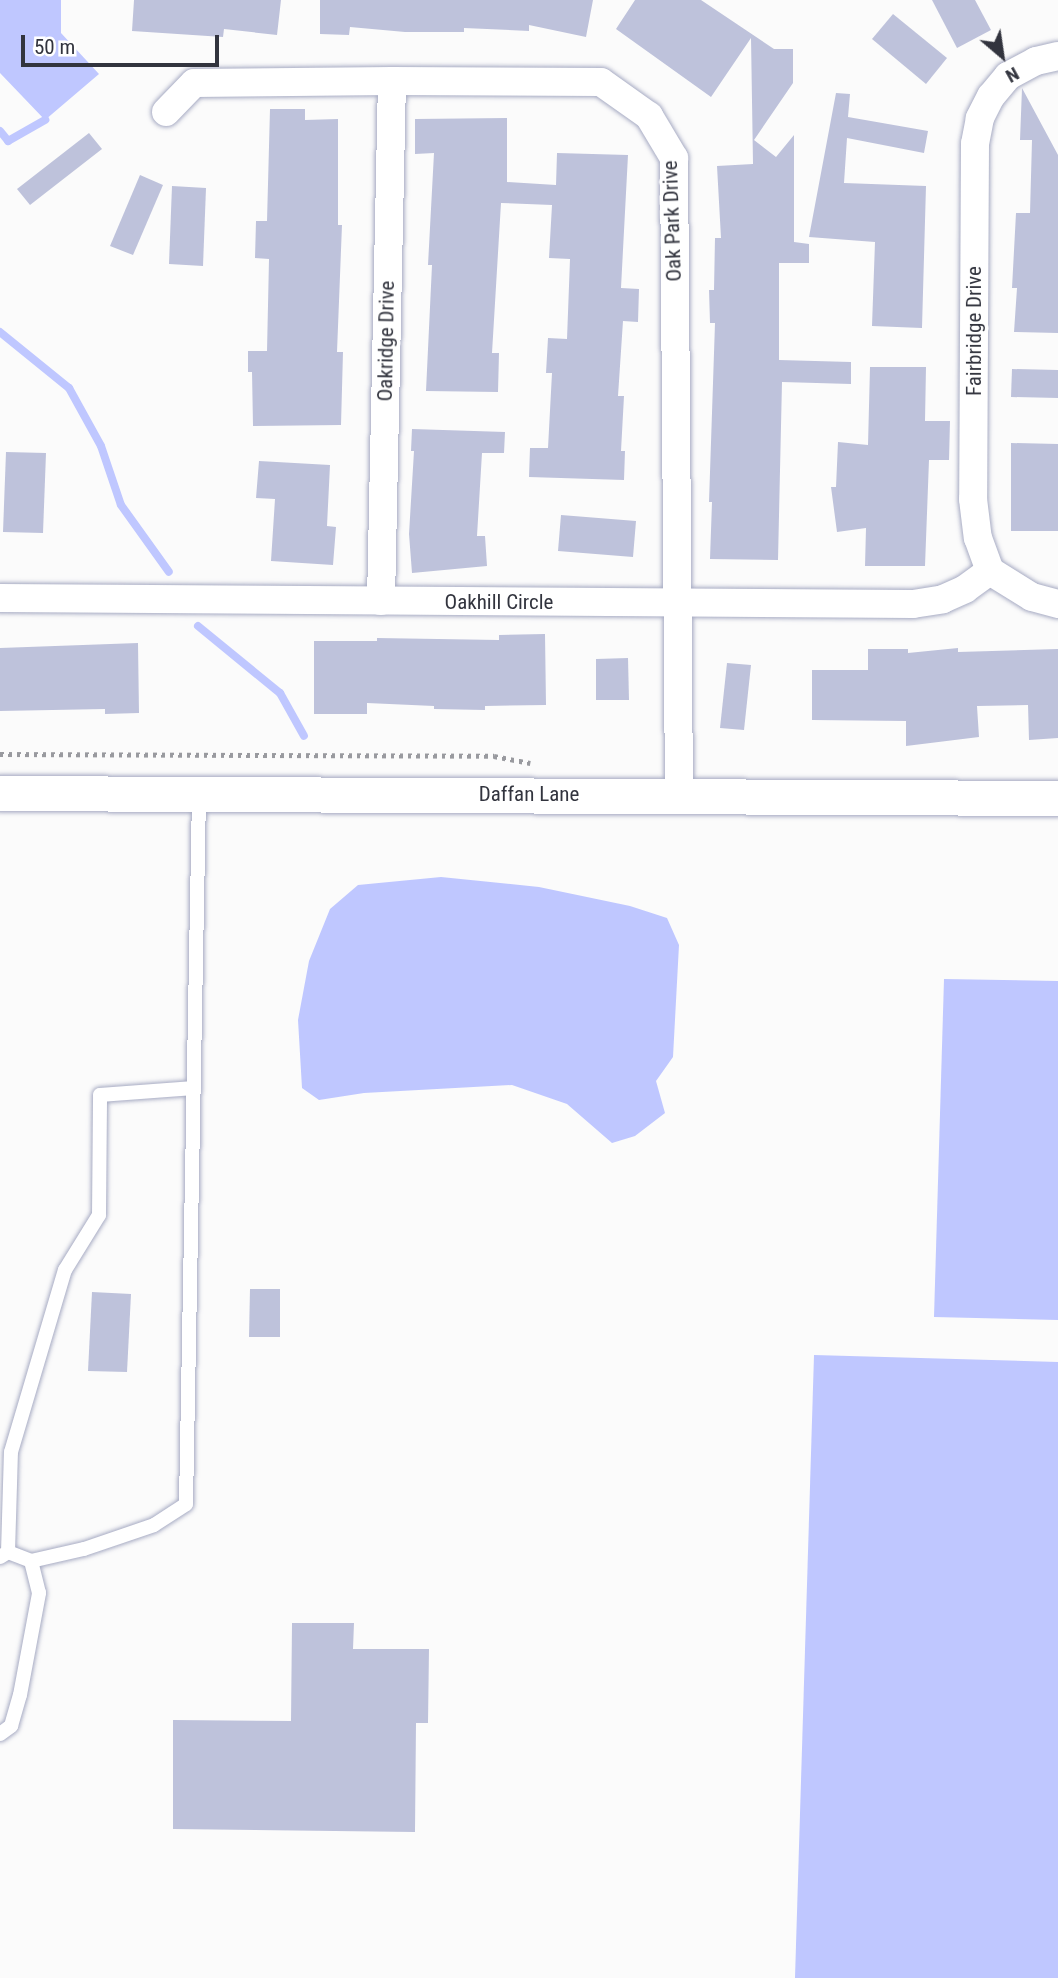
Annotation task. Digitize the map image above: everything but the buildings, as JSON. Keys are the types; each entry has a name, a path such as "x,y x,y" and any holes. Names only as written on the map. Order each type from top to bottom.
{"street":[{"name":"Fairbridge Drive","path":"990,571 978,538 973,499 975,144 980,118 991,96 1008,76 1036,61 1058,56"},
{"name":"Oakridge Drive","path":"381,601 392,81"},
{"name":"Oak Park Drive","path":"166,112 194,83 601,82 649,116 674,158 679,795"},
{"name":"Oakhill Circle","path":"0,598 913,604 943,599 965,589 990,571"},
{"path":"990,571 1032,597 1058,604"},
{"name":"Daffan Lane","path":"0,793 1058,798"}],"lane":[{"path":"194,1088 100,1095 99,1214 65,1270 11,1451 4,1555 31,1561 84,1549 154,1525 186,1504 200,793"},
{"path":"0,1734 11,1726 20,1695 39,1593 31,1561"}],"water":[{"path":"0,0 61,0 61,33 99,74 45,120 0,73"},
{"path":"441,877 539,887 630,906 667,918 679,945 673,1057 656,1081 665,1113 635,1136 612,1143 567,1104 512,1085 364,1093 319,1100 302,1088 298,1020 309,961 330,909 358,885"},
{"path":"944,979 1058,981 1058,1320 934,1317"},
{"path":"814,1355 1058,1362 1058,1978 795,1978"}],"waterway":[{"path":"0,131 8,141 45,120"},
{"path":"0,332 69,388 101,446 121,505 169,572"},
{"path":"198,626 280,693 304,736"}]}
